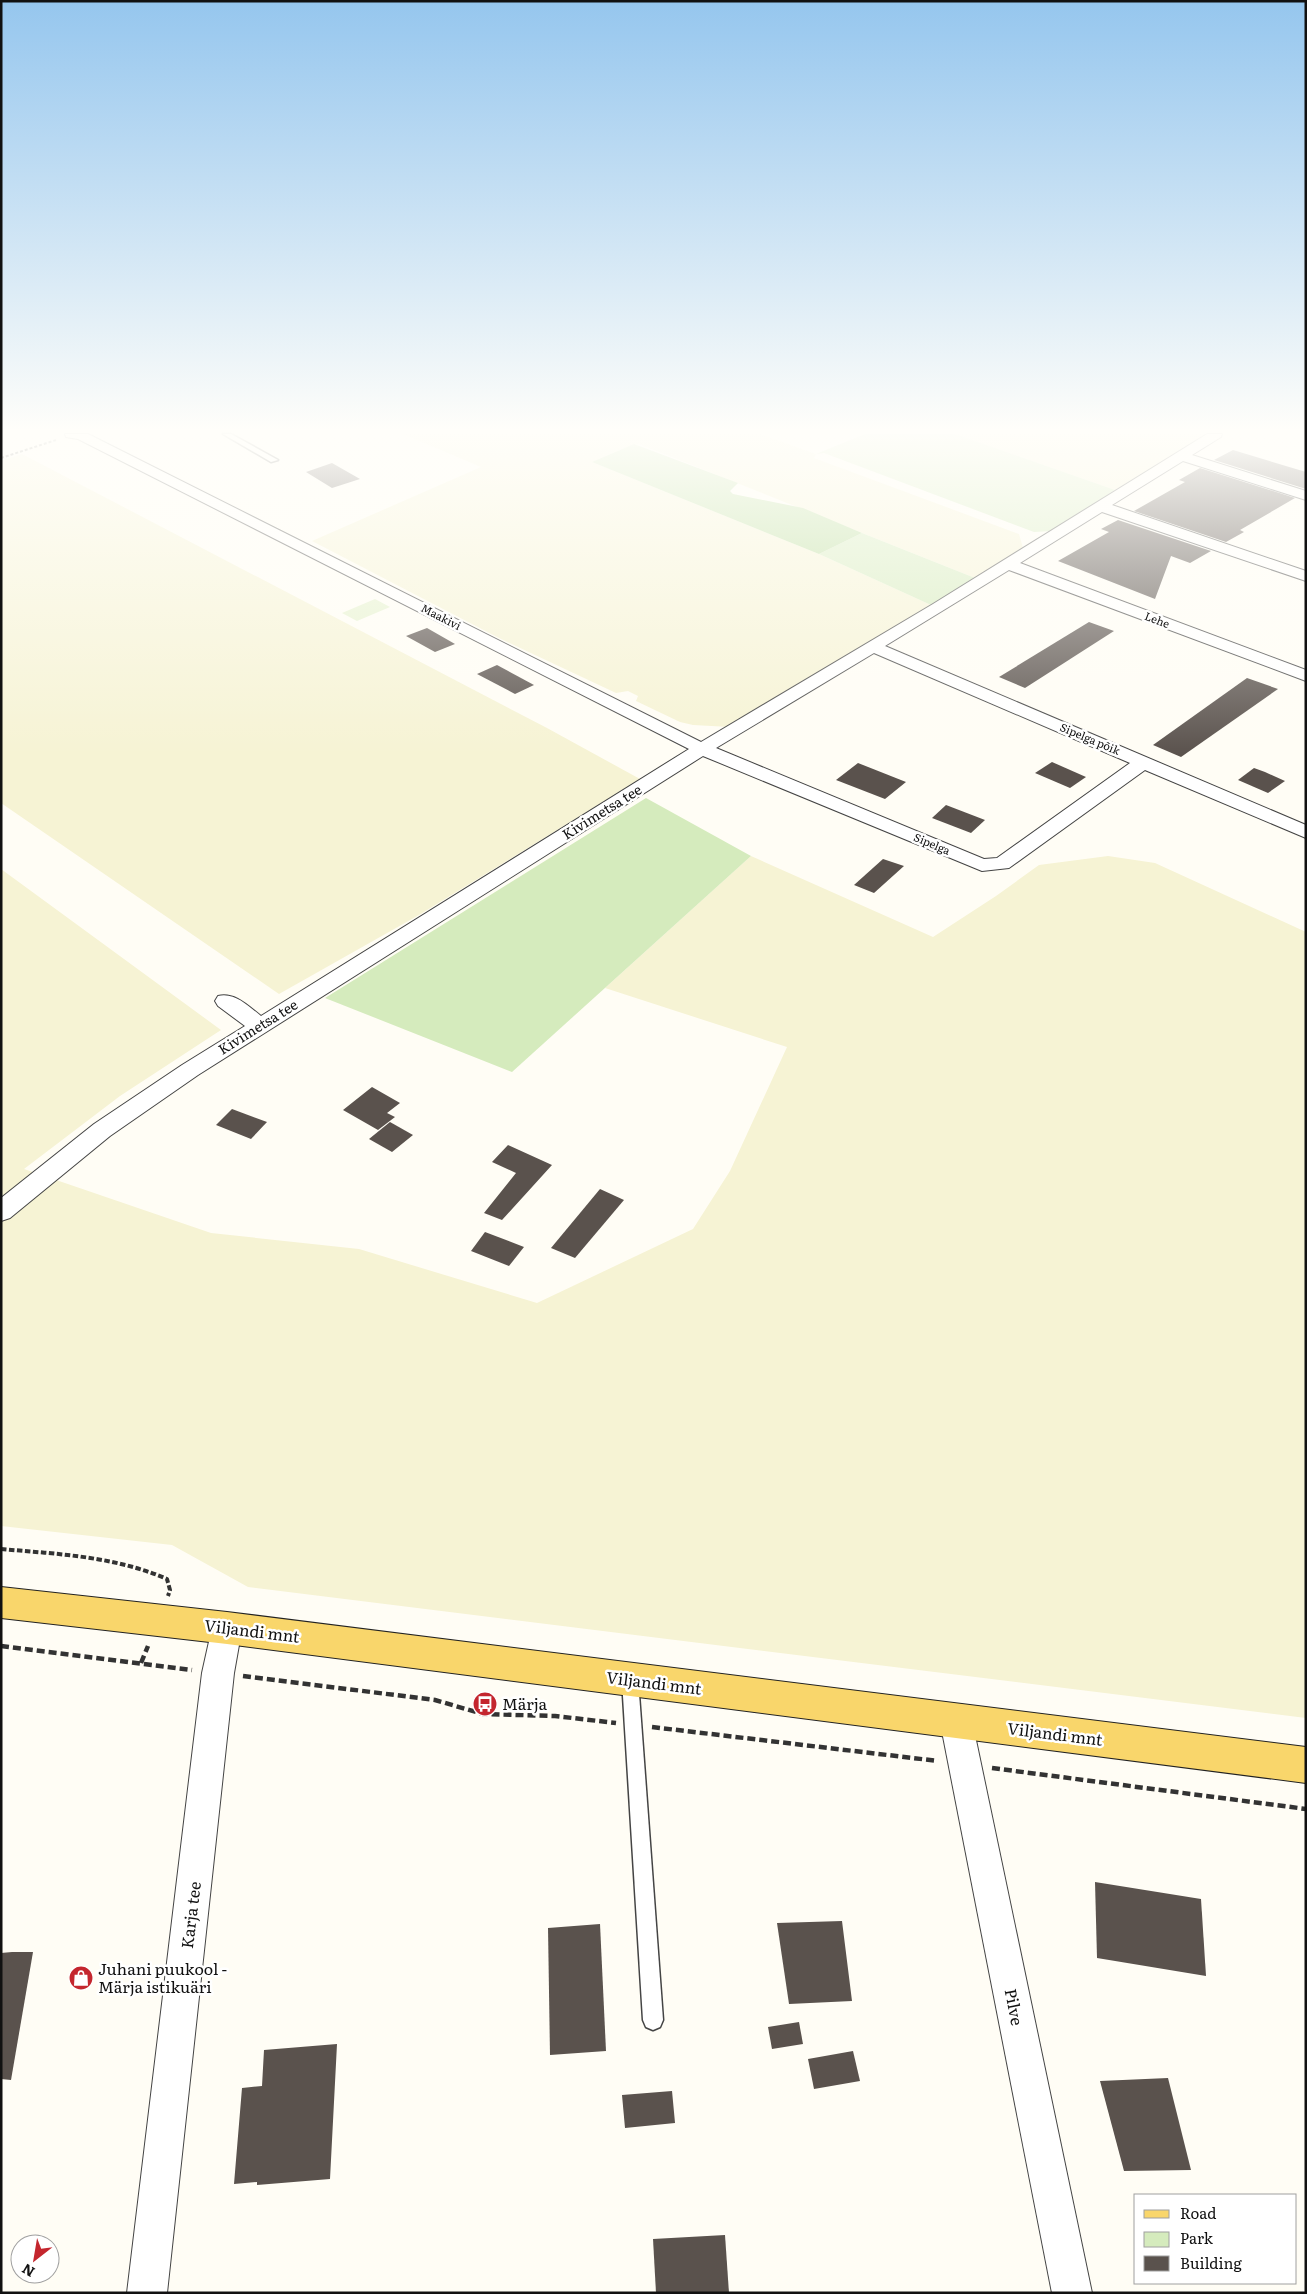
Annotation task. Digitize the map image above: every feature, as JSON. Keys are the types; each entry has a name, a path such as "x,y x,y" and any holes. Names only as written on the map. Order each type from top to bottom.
{"main road":[{"name":"Viljandi mnt","path":"1,1602 227,1628 1306,1765"}],"street":[{"name":"Maakivi","path":"294,541 702,750"},
{"name":"Kivimetsa tee","path":"1,1212 102,1130 190,1070 702,750 1044,541"},
{"path":"1203,541 1306,576"},
{"name":"Lehe","path":"1008,564 1306,676"},
{"name":"Sipelga põik","path":"873,647 1306,832"},
{"name":"Sipelga","path":"702,750 982,865 1002,864 1144,762"},
{"path":"226,1001 260,1026"},
{"name":"Karja tee","path":"146,2293 218,1673 227,1628"},
{"name":"Pilve","path":"956,1721 1072,2293"}],"lane":[{"path":"630,1680 653,2020"}],"path":[{"path":"1,1548 79,1557 154,1572 167,1579 170,1590 141,1663"}],"shaded area":[{"path":"1,541 189,541 547,728 640,779 419,915 279,994 1,803"},
{"path":"312,541 787,541 931,605 730,727 693,725 680,722 636,701 638,696 628,691 616,693 499,638"},
{"path":"882,541 1021,541 1023,548 975,578"},
{"path":"751,856 933,937 1039,865 1108,856 1155,863 1306,932 1306,1718 248,1587 172,1545 1,1526 1,869 221,1030 120,1096 24,1169 211,1233 359,1249 537,1303 693,1229 730,1171 787,1047 605,988"}],"green space":[{"path":"787,541 846,541 819,554"},
{"path":"846,541 882,541 975,578 931,605 819,554"},
{"path":"375,599 390,607 357,621 342,613"},
{"path":"646,798 751,856 512,1072 325,998"}],"building":[{"path":"1093,541 1181,541 1211,551 1190,563 1171,556 1155,599 1058,561"},
{"path":"1089,622 1114,631 1025,688 999,677"},
{"path":"427,628 455,644 435,652 406,636"},
{"path":"497,665 534,685 515,694 477,674"},
{"path":"1247,678 1278,689 1181,757 1153,745"},
{"path":"1052,762 1086,777 1070,788 1035,773"},
{"path":"858,763 906,782 885,799 836,780"},
{"path":"1254,768 1285,781 1268,793 1238,780"},
{"path":"946,805 985,820 971,833 932,818"},
{"path":"883,859 904,866 874,893 854,885"},
{"path":"372,1087 400,1103 387,1113 395,1117 378,1130 343,1110"},
{"path":"232,1109 267,1122 251,1139 216,1125"},
{"path":"390,1122 413,1135 392,1152 369,1139"},
{"path":"508,1145 552,1165 502,1220 484,1213 516,1173 492,1162"},
{"path":"600,1189 624,1200 575,1258 551,1248"},
{"path":"485,1232 524,1247 509,1266 471,1251"},
{"path":"1095,1882 1201,1899 1206,1976 1097,1958"},
{"path":"842,1921 852,2001 789,2004 777,1923"},
{"path":"600,1924 606,2051 550,2055 548,1928"},
{"path":"33,1952 11,2080 1,2079 1,1953"},
{"path":"799,2022 803,2044 772,2049 768,2027"},
{"path":"337,2044 330,2179 257,2185 257,2182 234,2184 242,2088 262,2086 264,2050"},
{"path":"853,2051 860,2081 814,2089 808,2059"},
{"path":"1168,2078 1191,2170 1124,2171 1100,2081"},
{"path":"672,2091 675,2123 625,2128 622,2095"},
{"path":"725,2235 729,2293 656,2293 653,2239"}],"place":[{"name":"Märja","path":"485,1704"},
{"name":"Juhani puukool - Märja istikuäri","path":"81,1978"}]}
